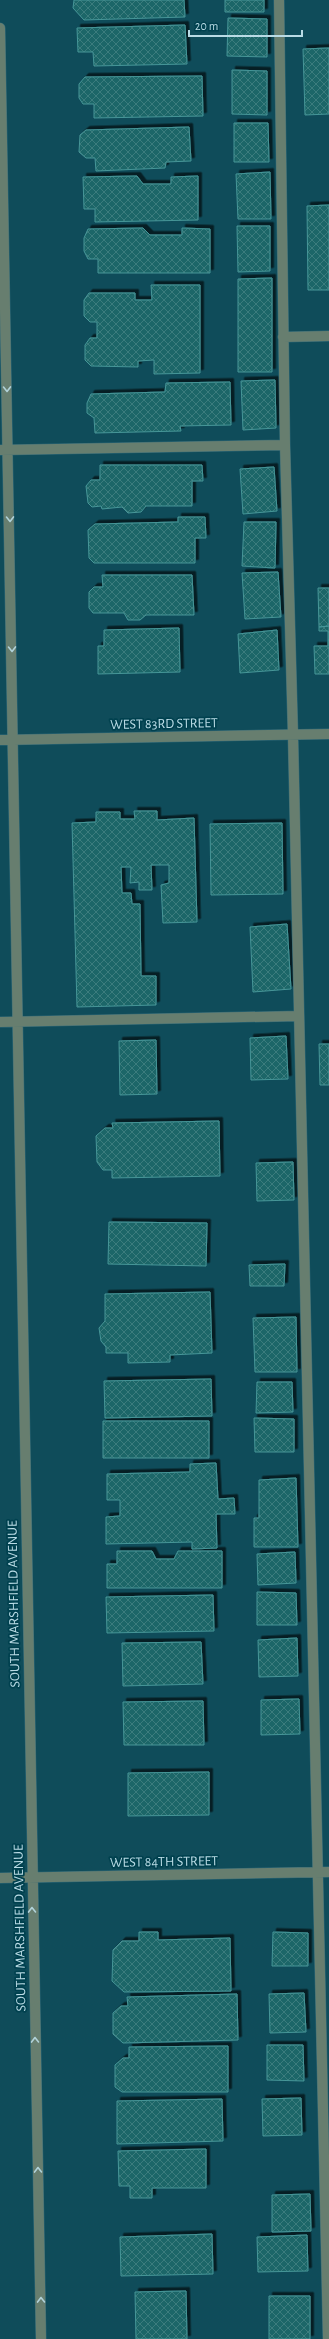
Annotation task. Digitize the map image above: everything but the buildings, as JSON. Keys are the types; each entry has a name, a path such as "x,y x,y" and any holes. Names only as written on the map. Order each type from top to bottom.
{"street":[{"path":"279,0 284,445 324,1872 328,2339"},
{"name":"SOUTH MARSHFIELD AVENUE","path":"0,28 4,450 14,740 32,1878 42,2339"},
{"path":"283,337 329,336"},
{"path":"4,450 284,445"},
{"name":"WEST 83RD STREET","path":"0,740 329,734"},
{"path":"0,1022 299,1016"},
{"name":"WEST 84TH STREET","path":"0,1878 324,1872"}]}
